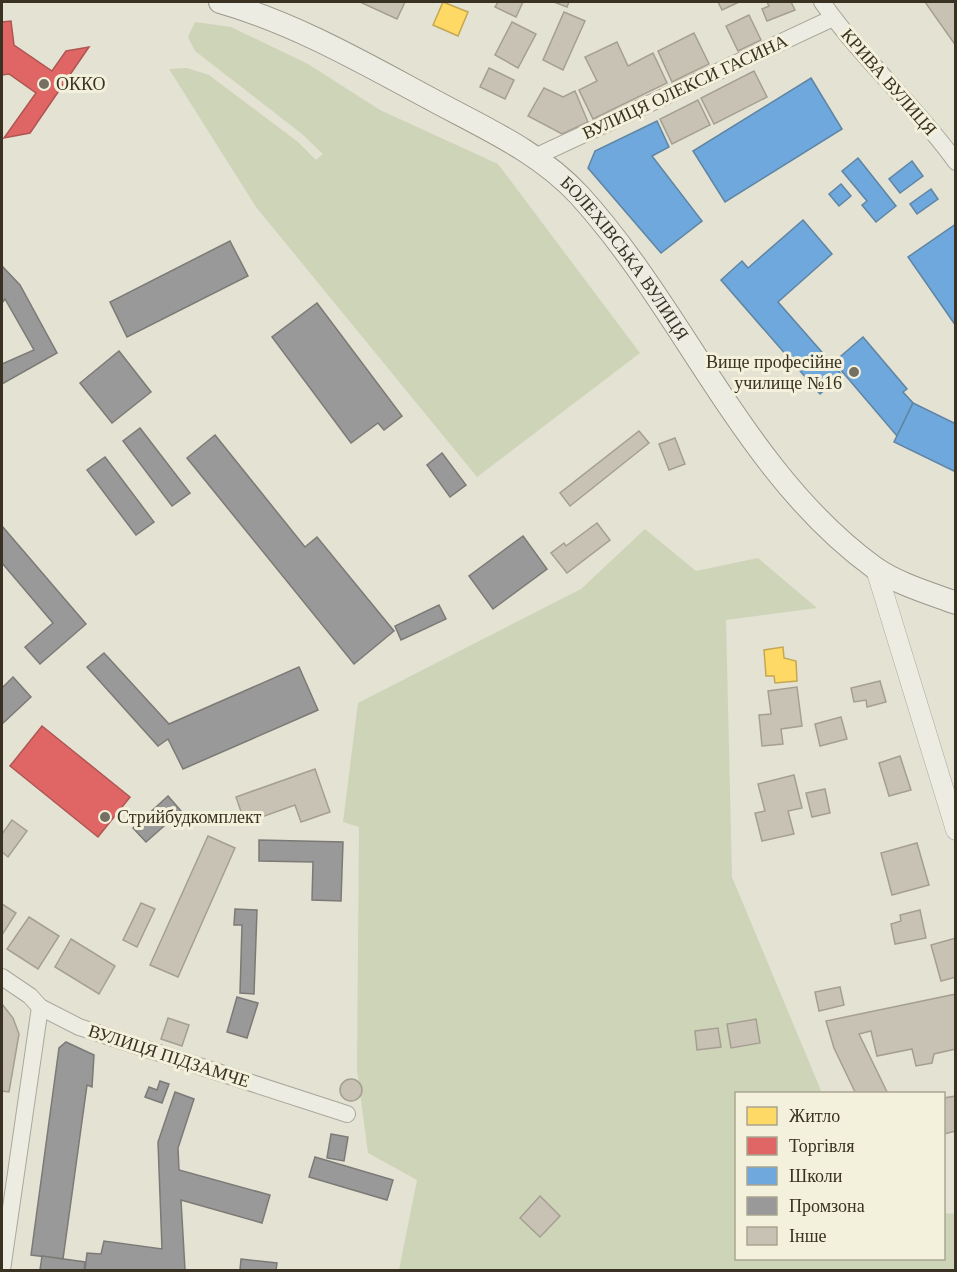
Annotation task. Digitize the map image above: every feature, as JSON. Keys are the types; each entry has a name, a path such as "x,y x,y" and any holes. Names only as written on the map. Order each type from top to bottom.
{"main road":[{"name":"БОЛЕХІВСЬКА ВУЛИЦЯ","path":"220,2 276,20 353,57 537,156 579,195 625,250 770,463 823,522 876,569 956,603"}],"street":[{"name":"КРИВА ВУЛИЦЯ","path":"822,2 847,37 941,142 956,162"},
{"name":"ВУЛИЦЯ ОЛЕКСИ ГАСИНА","path":"537,156 833,18"},
{"path":"876,569 956,830"},
{"name":"ВУЛИЦЯ ПІДЗАМЧЕ","path":"2,977 30,996 40,1007 79,1027 347,1114"},
{"path":"2,1270 40,1007"}],"green space":[{"path":"195,22 231,27 308,64 380,110 498,164 640,353 477,477 256,207 169,69 187,68 209,75 298,142 316,160 323,154 302,134 195,51 188,37"},
{"path":"645,529 696,571 758,558 817,608 726,620 732,877 822,1092 735,1092 735,1260 945,1260 945,1213 955,1214 955,1270 399,1270 417,1180 368,1153 357,1070 359,827 343,822 358,703 581,589"}],"building: Житло":[{"path":"443,2 468,12 458,36 433,25"},
{"path":"783,647 784,658 796,661 797,681 775,683 774,676 766,676 764,650"}],"building: Торгівля":[{"name":"ОККО","path":"11,21 14,45 52,71 66,51 89,47 30,133 4,138 36,93 9,74 2,75 2,22"},
{"path":"42,726 130,797 98,837 10,766"}],"building: Школи":[{"path":"811,78 842,129 725,202 693,151"},
{"path":"657,121 669,147 652,156 702,221 661,253 588,168 595,151"},
{"path":"858,158 896,206 876,222 862,205 867,201 842,171"},
{"path":"912,161 923,176 900,193 889,179"},
{"path":"841,184 851,196 839,206 829,194"},
{"path":"931,189 938,199 917,214 910,204"},
{"path":"803,220 832,254 778,302 842,375 820,394 721,280 742,261 748,268"},
{"path":"956,224 956,326 908,257"},
{"path":"863,337 907,389 903,392 913,403 897,436 834,362"},
{"path":"913,403 956,424 956,472 894,442"}],"building: Промзона":[{"path":"230,241 248,276 127,337 110,302"},
{"path":"2,266 20,285 57,353 2,384 2,364 34,350 5,299 2,303"},
{"path":"317,303 402,416 384,430 378,423 351,443 272,337"},
{"path":"119,351 151,392 112,423 80,383"},
{"path":"140,428 190,493 172,506 123,441"},
{"path":"215,435 305,547 317,537 394,631 354,664 187,458"},
{"path":"442,453 466,485 450,497 427,465"},
{"path":"105,457 154,522 136,535 87,470"},
{"path":"2,526 86,624 40,664 25,647 53,623 2,563"},
{"path":"523,536 547,569 493,609 469,576"},
{"path":"439,605 446,619 401,640 395,626"},
{"path":"104,653 169,724 299,667 318,710 183,769 168,739 158,746 87,667"},
{"path":"13,677 31,697 2,724 2,688"},
{"path":"168,796 181,811 146,842 133,828"},
{"path":"259,840 343,842 341,901 312,900 313,862 259,861"},
{"path":"235,909 257,910 254,994 240,993 242,925 234,925"},
{"path":"237,997 258,1003 247,1038 227,1032"},
{"path":"66,1042 94,1055 92,1087 87,1085 63,1259 31,1255 59,1048"},
{"path":"160,1081 169,1084 162,1103 145,1097 149,1087 157,1090"},
{"path":"175,1092 194,1099 178,1148 179,1170 270,1195 262,1223 181,1200 185,1270 85,1270 87,1253 101,1254 104,1241 162,1249 158,1142"},
{"path":"331,1134 348,1137 344,1161 327,1158"},
{"path":"315,1157 393,1180 387,1200 309,1177"},
{"path":"42,1256 85,1262 84,1270 40,1270"},
{"path":"241,1259 277,1263 276,1270 240,1270"}],"building: Інше":[{"path":"360,2 405,2 397,19"},
{"path":"498,2 523,2 516,17 495,7"},
{"path":"554,2 569,2 567,7"},
{"path":"718,2 739,2 722,10"},
{"path":"767,2 791,2 795,10 767,21 762,9 769,6"},
{"path":"925,2 956,2 956,46"},
{"path":"564,12 585,21 563,70 543,60"},
{"path":"749,15 761,40 738,51 726,26"},
{"path":"512,22 536,34 518,68 495,55"},
{"path":"694,33 709,64 672,82 658,51"},
{"path":"617,42 628,66 653,53 667,83 593,119 579,90 597,81 585,57"},
{"path":"489,68 514,80 505,99 480,87"},
{"path":"754,71 767,97 714,124 701,98"},
{"path":"544,88 563,97 575,91 588,122 562,134 528,116"},
{"path":"698,100 710,125 672,144 660,119"},
{"path":"639,431 649,443 570,506 560,493"},
{"path":"675,438 685,464 669,470 659,444"},
{"path":"597,523 610,540 567,573 551,553 564,543 566,546"},
{"path":"880,681 886,702 867,707 866,700 854,702 851,688"},
{"path":"797,687 802,726 781,729 783,744 762,746 759,715 771,714 768,691"},
{"path":"841,717 847,739 820,746 815,724"},
{"path":"900,756 911,790 889,796 879,763"},
{"path":"315,769 330,812 301,822 295,805 245,823 236,797"},
{"path":"794,775 802,808 788,811 794,834 762,841 755,813 765,811 758,784"},
{"path":"825,789 830,813 812,817 806,793"},
{"path":"12,820 27,831 8,857 2,852 2,834"},
{"path":"208,836 235,848 178,977 150,965"},
{"path":"917,843 929,885 892,895 881,853"},
{"path":"141,903 155,909 137,947 123,940"},
{"path":"2,904 16,913 2,935"},
{"path":"920,910 926,938 895,944 891,924 901,921 900,915"},
{"path":"29,917 59,936 38,969 7,949"},
{"path":"956,938 956,977 941,981 931,945"},
{"path":"71,939 115,966 99,994 55,967"},
{"path":"840,987 844,1005 819,1011 815,992"},
{"path":"956,994 956,1049 934,1054 932,1063 916,1066 912,1049 877,1056 871,1031 859,1034 887,1092 855,1092 834,1048 826,1021"},
{"path":"2,1004 13,1018 19,1034 9,1092 2,1091"},
{"path":"168,1018 189,1025 182,1046 161,1039"},
{"path":"756,1019 760,1043 731,1048 727,1024"},
{"path":"718,1028 721,1047 697,1050 695,1031"},
{"path":"351,1079 359,1082 362,1090 359,1098 351,1101 343,1098 340,1090 343,1082"},
{"path":"956,1096 956,1131 945,1134 945,1098"},
{"path":"540,1196 560,1216 540,1237 520,1218"}],"place":[{"name":"ОККО","path":"44,84"},
{"name":"Вище професійне училище №16","path":"854,372"},
{"name":"Стрийбудкомплект","path":"105,817"}]}
